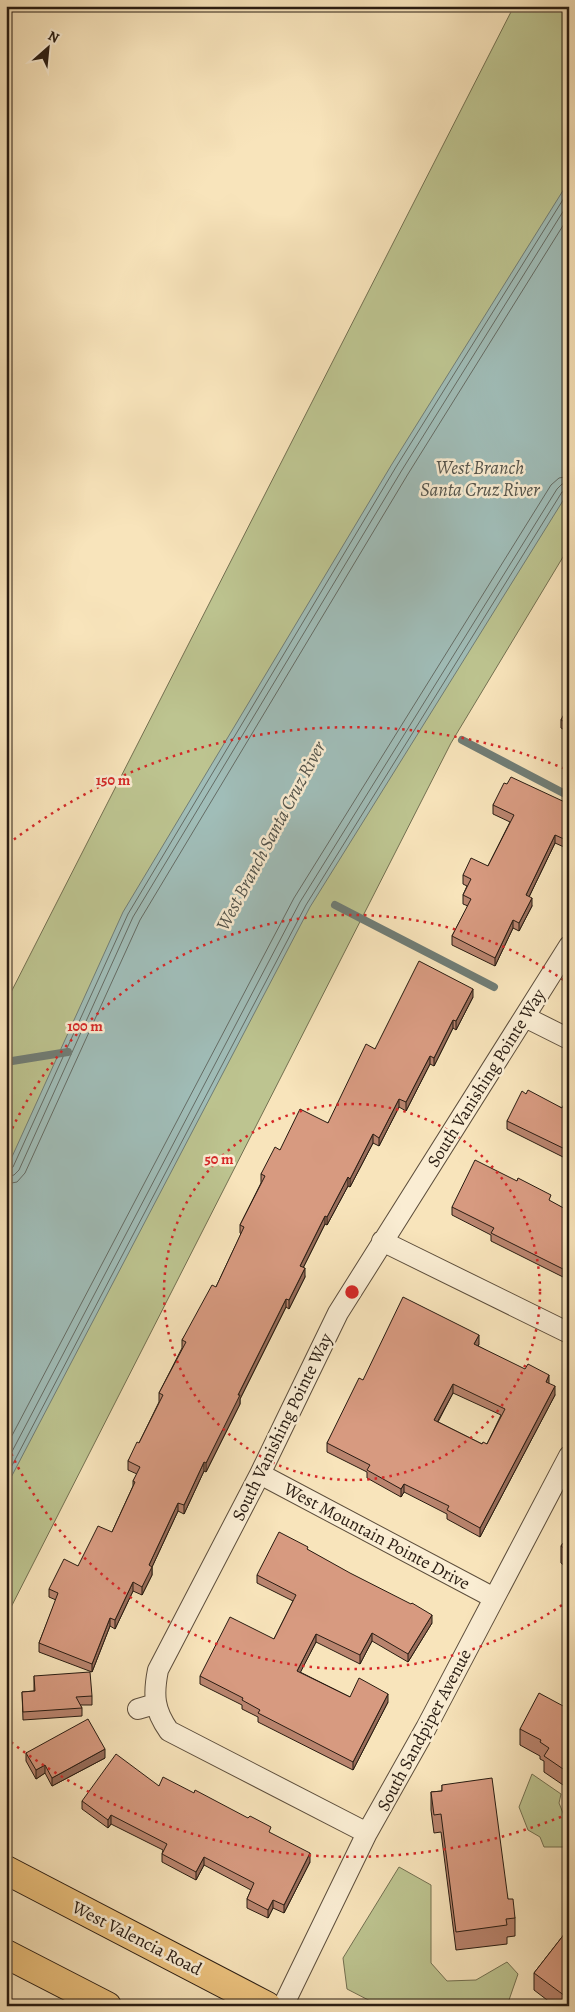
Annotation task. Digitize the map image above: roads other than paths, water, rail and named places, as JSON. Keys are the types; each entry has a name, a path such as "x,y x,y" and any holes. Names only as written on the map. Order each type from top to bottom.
{"main road":[{"name":"West Valencia Road","path":"6,1870 267,2006"},
{"path":"6,1954 107,2006"}],"street":[{"name":"South Vanishing Pointe Way","path":"367,1833 176,1736 169,1731 147,1706 154,1693 158,1670 260,1474 338,1313 569,946"},
{"path":"525,1016 569,1038"},
{"path":"382,1241 569,1333"},
{"name":"South Sandpiper Avenue","path":"283,2006 367,1833 412,1755 569,1456"},
{"name":"West Mountain Pointe Drive","path":"260,1474 494,1598"}],"water":[{"name":"West Branch Santa Cruz River","path":"569,181 569,491 310,907 6,1487 6,1170 123,912 392,464"}],"waterway":[{"path":"462,740 569,796"},
{"path":"335,905 494,987"},
{"path":"6,1062 68,1052"}]}
